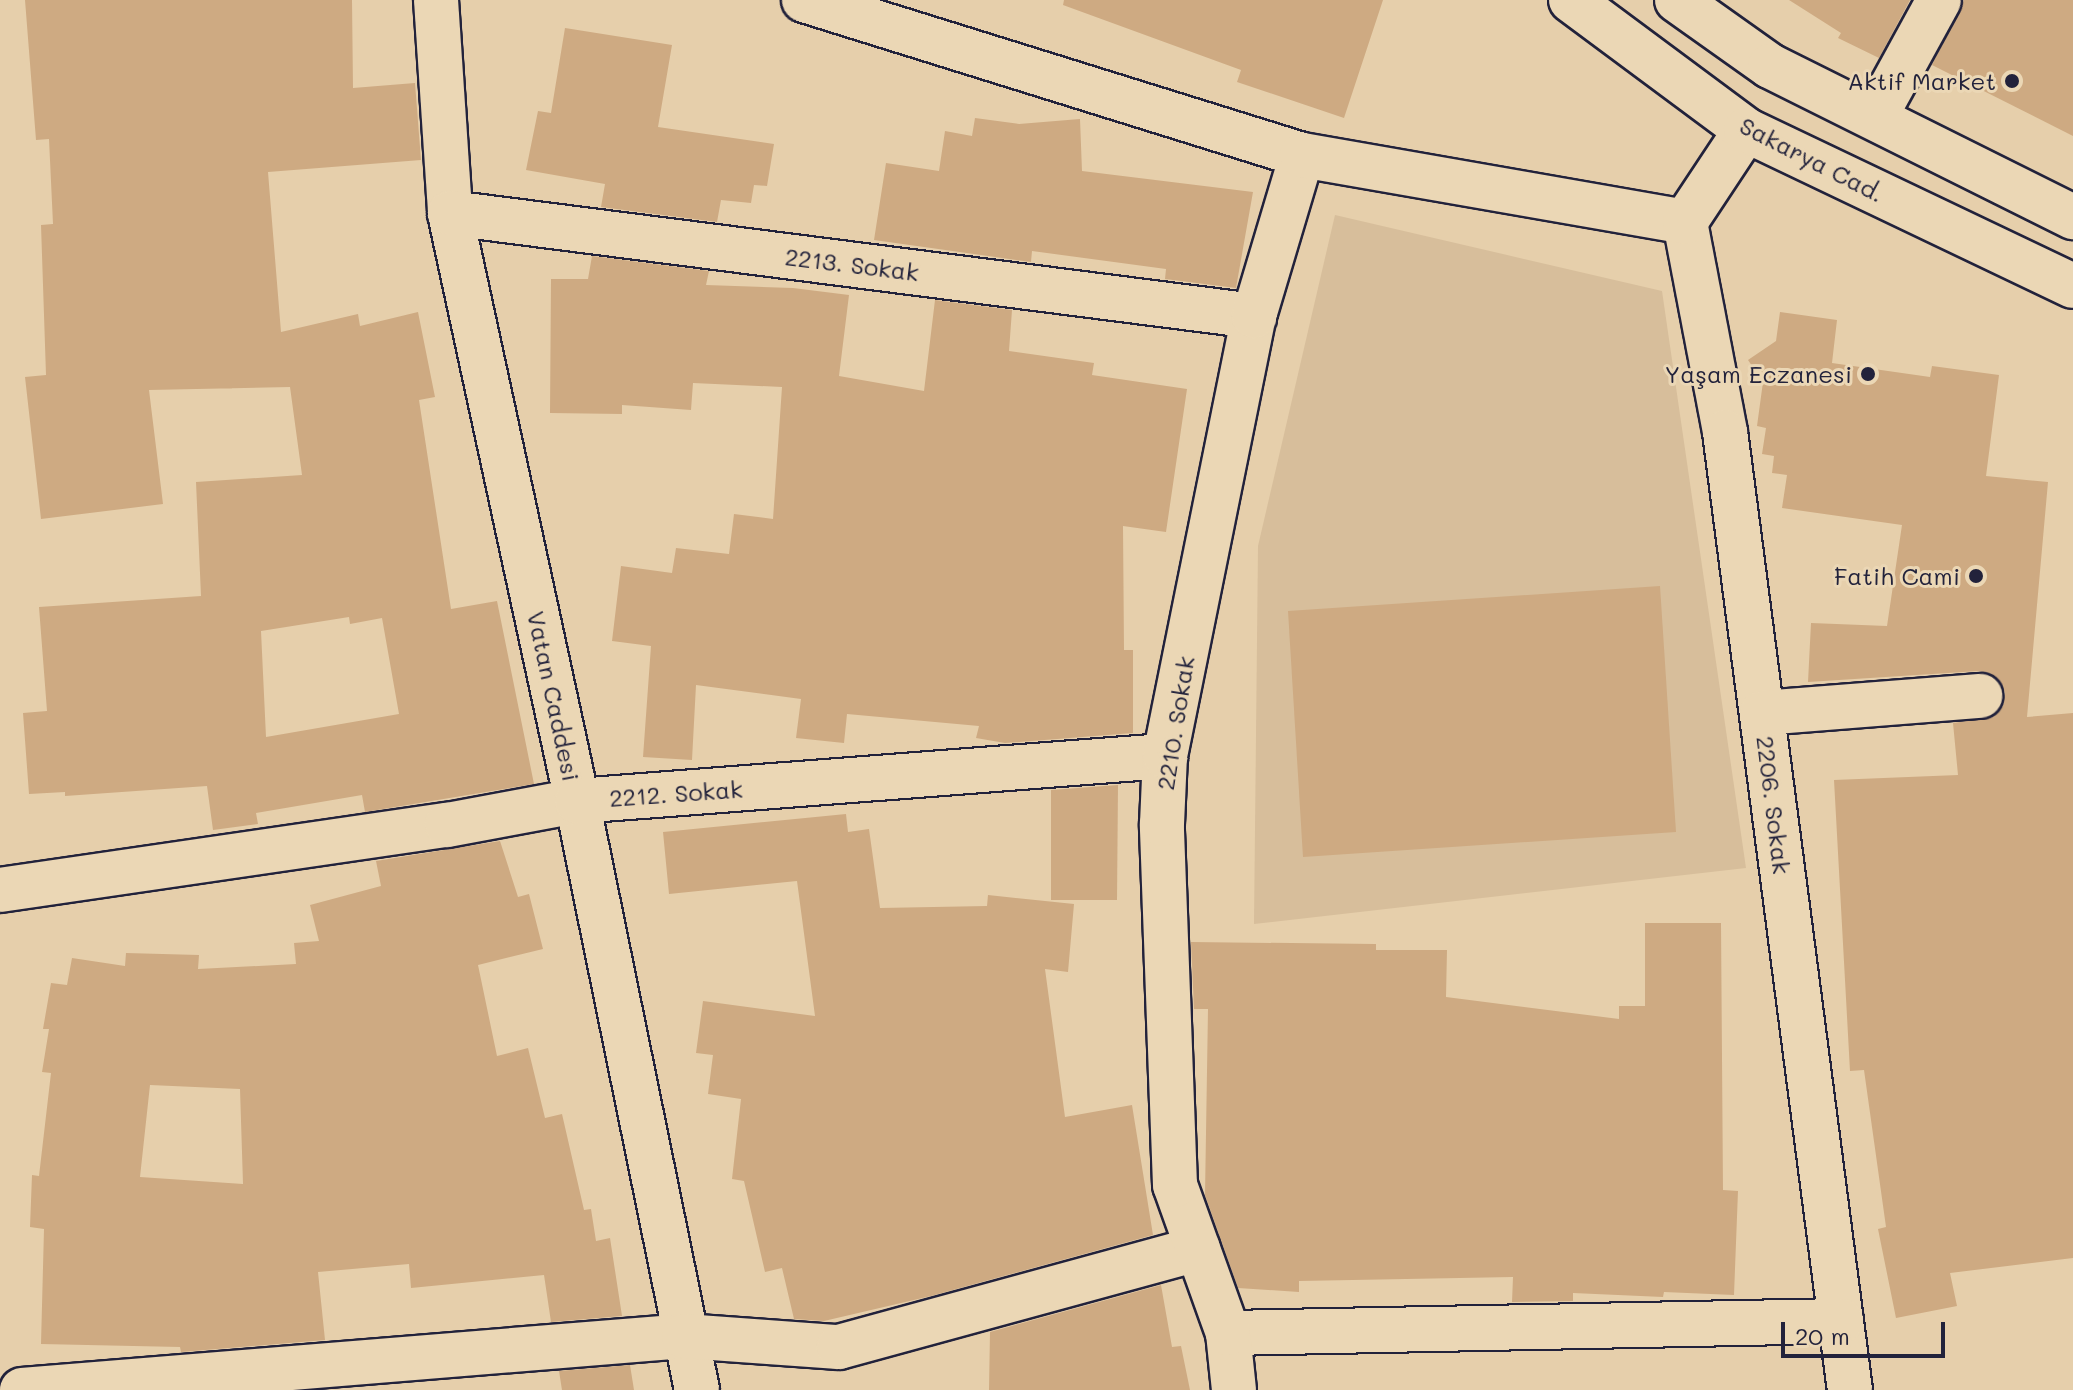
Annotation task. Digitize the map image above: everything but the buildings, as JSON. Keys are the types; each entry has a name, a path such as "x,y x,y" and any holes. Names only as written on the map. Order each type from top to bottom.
{"street":[{"name":"Vatan Caddesi","path":"436,0 450,213 577,801 697,1390"},
{"path":"804,0 1302,155 1685,222 1746,130"},
{"name":"Sakarya Cad.","path":"1571,0 1746,130 2073,286"},
{"path":"1677,0 1770,66 2073,217"},
{"path":"1875,117 1939,0"},
{"name":"2210. Sokak","path":"1234,1390 1228,1333 1175,1185 1162,824 1165,756 1254,316 1302,155"},
{"name":"2213. Sokak","path":"450,213 1254,316"},
{"name":"2206. Sokak","path":"1685,222 1725,432 1850,1390"},
{"path":"1762,713 1980,696"},
{"name":"2212. Sokak","path":"0,890 447,825 577,801 1165,756"},
{"path":"22,1390 308,1379 684,1336 839,1347 1198,1249"},
{"path":"1228,1333 1841,1321"}],"shaded area":[{"path":"1335,215 1662,291 1746,868 1254,924 1258,546"}],"place":[{"name":"Aktif Market","path":"2012,81"},
{"name":"Yaşam Eczanesi","path":"1868,374"},
{"name":"Fatih Cami","path":"1976,576"}]}
